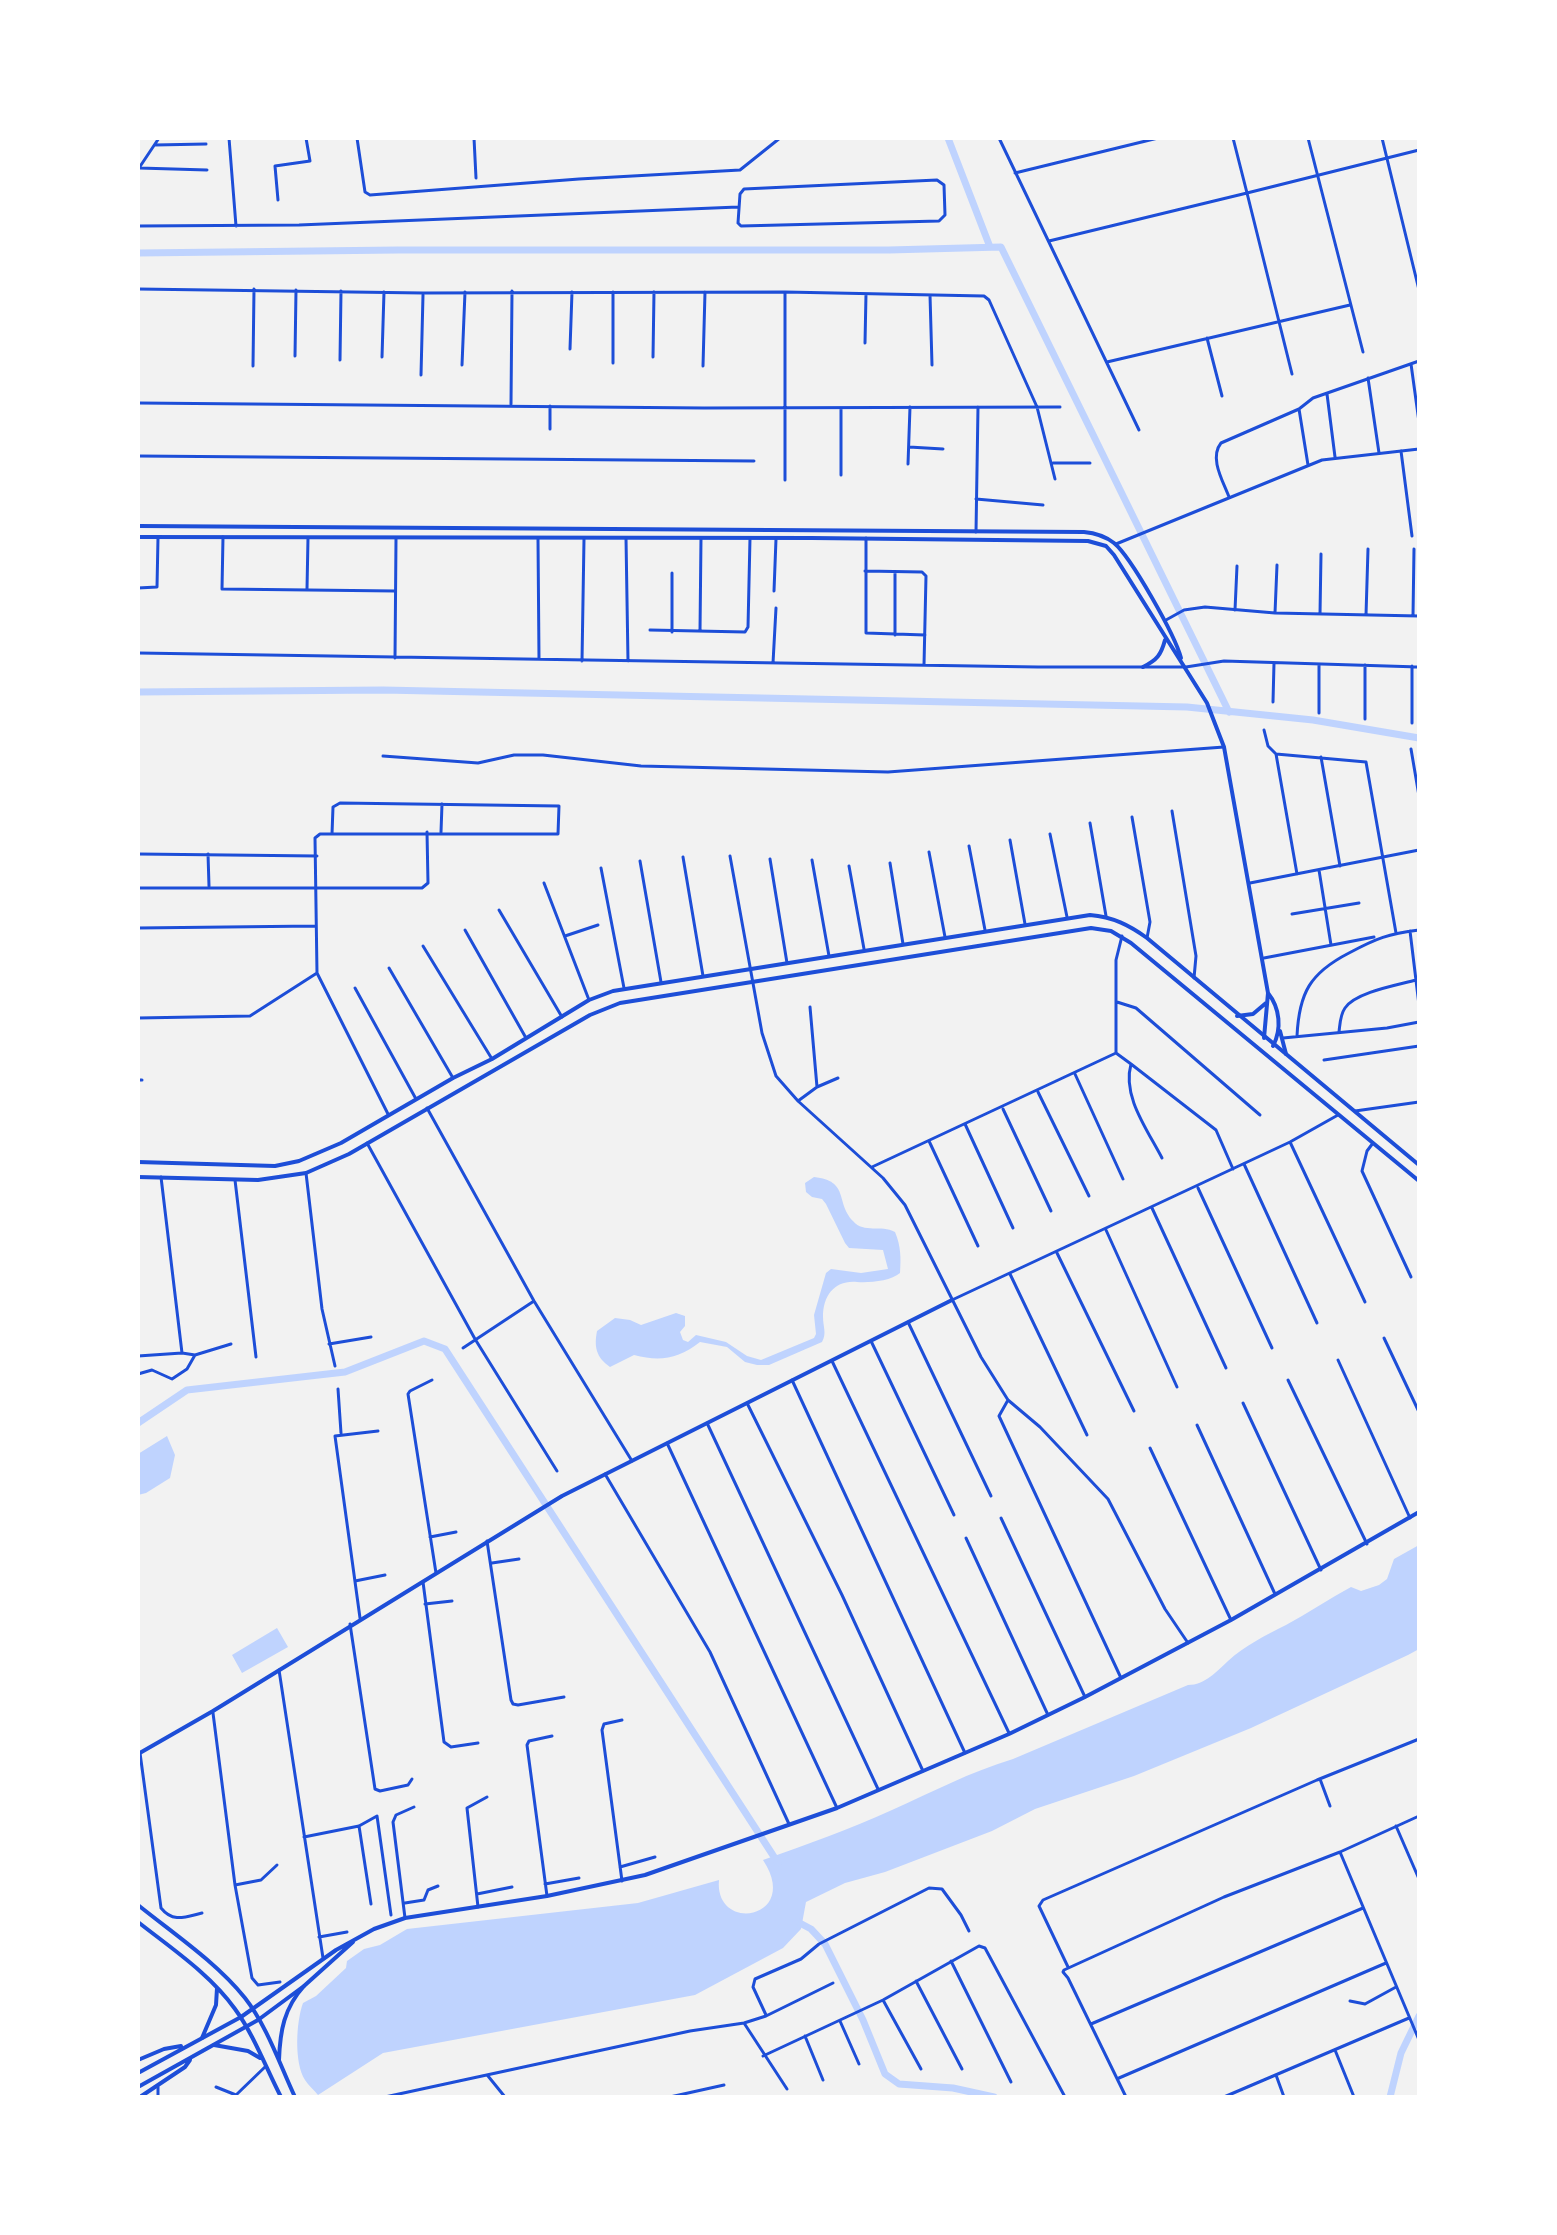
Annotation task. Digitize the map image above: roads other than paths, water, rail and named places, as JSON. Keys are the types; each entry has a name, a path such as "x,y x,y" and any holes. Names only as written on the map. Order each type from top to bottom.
{"street":[{"path":"139,166 159,138"},
{"path":"229,138 236,226"},
{"path":"278,200 275,166 310,161 306,138"},
{"path":"357,138 365,192 370,195 740,170 780,138"},
{"path":"474,138 476,178"},
{"path":"999,138 1139,430"},
{"path":"1015,173 1158,138"},
{"path":"1233,138 1292,374"},
{"path":"1308,138 1363,352"},
{"path":"1382,138 1419,290"},
{"path":"155,145 206,144"},
{"path":"1049,241 1419,150"},
{"path":"139,166 207,170"},
{"path":"937,180 943,182 945,215 939,221 741,226 738,223 738,207 744,189 937,180"},
{"path":"138,226 236,226 738,207"},
{"path":"138,289 979,295 989,300 1037,407 1055,479"},
{"path":"253,366 254,289"},
{"path":"295,356 296,290"},
{"path":"340,360 341,291"},
{"path":"511,405 512,291"},
{"path":"382,357 384,292"},
{"path":"462,365 465,292"},
{"path":"570,349 572,292"},
{"path":"613,292 613,363"},
{"path":"653,357 654,292"},
{"path":"703,366 705,292"},
{"path":"785,292 785,480"},
{"path":"421,375 423,293"},
{"path":"865,343 866,294"},
{"path":"930,295 932,365"},
{"path":"1107,362 1350,305"},
{"path":"1207,338 1222,396"},
{"path":"1229,497 1216,460 1217,447 1299,409 1307,401 1327,392 1419,361"},
{"path":"1411,364 1419,422"},
{"path":"1368,378 1379,453"},
{"path":"1327,392 1335,457"},
{"path":"138,403 1060,407"},
{"path":"550,406 550,429"},
{"path":"908,464 910,407"},
{"path":"976,532 978,407"},
{"path":"841,408 841,475"},
{"path":"1299,409 1308,465"},
{"path":"909,447 943,449"},
{"path":"1108,549 1308,465 1335,457 1419,449"},
{"path":"1401,451 1412,536"},
{"path":"138,456 754,461"},
{"path":"1052,463 1090,463"},
{"path":"976,499 1043,505"},
{"path":"138,526 1084,532 1102,536 1121,550 1176,641 1181,660"},
{"path":"223,526 222,589 395,591"},
{"path":"395,529 395,658"},
{"path":"700,632 701,529"},
{"path":"866,530 866,633 925,635"},
{"path":"900,531 900,539"},
{"path":"138,537 866,538 1088,541 1108,549 1165,640 1186,667 1207,703 1224,747 1268,993 1264,1038 1257,1047"},
{"path":"138,588 157,587 158,537"},
{"path":"307,589 308,538"},
{"path":"626,538 628,661"},
{"path":"650,630 745,632 750,538"},
{"path":"774,591 776,538"},
{"path":"538,539 539,659"},
{"path":"582,661 584,539"},
{"path":"1366,615 1368,549"},
{"path":"1413,616 1414,549"},
{"path":"1320,614 1321,554"},
{"path":"1275,613 1277,565"},
{"path":"1235,610 1237,566"},
{"path":"865,571 922,572 926,576 924,665"},
{"path":"895,572 895,635"},
{"path":"672,573 672,632"},
{"path":"773,663 776,608"},
{"path":"1156,625 1193,608 1419,616"},
{"path":"1143,667 1161,654 1165,640"},
{"path":"138,653 1143,667 1186,667 1212,661 1419,667"},
{"path":"1273,702 1274,663"},
{"path":"1319,664 1319,713"},
{"path":"1365,665 1365,719"},
{"path":"1412,666 1412,723"},
{"path":"1264,730 1268,746 1276,754 1297,874"},
{"path":"383,756 478,763 514,755 543,755 641,766 888,772 1224,747"},
{"path":"1411,749 1419,796"},
{"path":"1276,754 1366,762 1396,933"},
{"path":"1321,757 1340,866"},
{"path":"332,834 335,804 559,806 558,834 427,832 332,834 320,834 315,838 317,973 388,1114"},
{"path":"441,833 442,804"},
{"path":"1172,811 1196,956 1194,978"},
{"path":"1132,817 1150,922 1147,938"},
{"path":"1090,823 1106,916"},
{"path":"138,888 318,890 426,886 427,832"},
{"path":"1050,834 1067,917"},
{"path":"1010,840 1025,924"},
{"path":"969,846 985,930"},
{"path":"1250,883 1419,850"},
{"path":"929,852 945,937"},
{"path":"138,854 317,856"},
{"path":"208,854 209,888"},
{"path":"730,856 748,969 770,1064 776,1076 798,1101 872,1167 905,1205 981,1357 1008,1400 1040,1427 1108,1499 1165,1609 1188,1643"},
{"path":"683,857 703,976"},
{"path":"770,859 787,963"},
{"path":"812,860 829,956"},
{"path":"640,861 661,982"},
{"path":"890,863 903,944"},
{"path":"849,866 864,949"},
{"path":"601,868 624,988"},
{"path":"1319,870 1331,945"},
{"path":"544,883 589,1000"},
{"path":"1292,914 1359,903"},
{"path":"499,910 562,1017"},
{"path":"138,1162 275,1166 321,1153 492,1059 589,1000 624,988 1067,917 1106,916 1128,924 1147,938 1419,1165"},
{"path":"565,936 598,925"},
{"path":"138,928 315,926"},
{"path":"138,1177 278,1179 306,1173 328,1165 610,1006 1067,930 1101,929 1122,936 1419,1181"},
{"path":"465,930 526,1038"},
{"path":"1264,958 1419,930"},
{"path":"1410,931 1419,1005"},
{"path":"1116,1053 1116,960 1122,936"},
{"path":"1297,1036 1303,996 1316,974 1378,936"},
{"path":"423,946 492,1059"},
{"path":"389,968 453,1078"},
{"path":"138,1018 250,1016 317,973"},
{"path":"1339,1032 1341,1018 1351,1002 1417,977"},
{"path":"355,988 416,1099"},
{"path":"1268,993 1275,1002 1286,1056"},
{"path":"1115,1001 1132,1005 1260,1115"},
{"path":"1237,1016 1253,1014 1266,1003"},
{"path":"810,1007 817,1087"},
{"path":"1283,1038 1419,1022"},
{"path":"1266,1055 1279,1029"},
{"path":"1324,1060 1419,1046"},
{"path":"1116,1053 1216,1130 1233,1169"},
{"path":"872,1167 1116,1053"},
{"path":"1131,1064 1127,1079 1129,1091 1162,1158"},
{"path":"1075,1074 1123,1179"},
{"path":"798,1101 817,1087 838,1078"},
{"path":"1038,1091 1089,1196"},
{"path":"1353,1111 1419,1102"},
{"path":"1002,1107 1051,1211"},
{"path":"427,1108 534,1301 632,1461"},
{"path":"202,1913 177,1919 168,1916 161,1908 139,1754 562,1496 952,1300 1197,1187 1339,1115"},
{"path":"965,1124 1013,1228"},
{"path":"929,1140 978,1246"},
{"path":"1290,1142 1365,1302"},
{"path":"367,1143 475,1339 557,1471"},
{"path":"1373,1143 1367,1151 1362,1171 1411,1277"},
{"path":"1244,1164 1317,1323"},
{"path":"306,1173 329,1344 335,1366"},
{"path":"161,1177 182,1353"},
{"path":"235,1180 256,1357"},
{"path":"1197,1187 1272,1348"},
{"path":"1152,1208 1226,1368"},
{"path":"1106,1229 1177,1387"},
{"path":"1056,1252 1134,1411"},
{"path":"1010,1274 1087,1435"},
{"path":"463,1348 534,1301"},
{"path":"908,1322 991,1496"},
{"path":"329,1344 371,1337"},
{"path":"1384,1338 1419,1412"},
{"path":"871,1341 954,1515"},
{"path":"138,1356 195,1355 231,1344"},
{"path":"138,1374 152,1370 172,1379 187,1369 195,1355"},
{"path":"1338,1360 1410,1518"},
{"path":"832,1361 1009,1734"},
{"path":"432,1380 408,1394 436,1573"},
{"path":"792,1380 965,1753"},
{"path":"1288,1380 1367,1544"},
{"path":"338,1389 341,1433"},
{"path":"1008,1400 999,1416 1121,1678"},
{"path":"747,1403 842,1595 923,1771"},
{"path":"1243,1403 1321,1570"},
{"path":"707,1423 879,1790"},
{"path":"1197,1425 1275,1594"},
{"path":"360,1618 335,1436 378,1431"},
{"path":"667,1443 837,1808"},
{"path":"1150,1448 1231,1620"},
{"path":"605,1474 710,1652 790,1826"},
{"path":"138,2073 241,2017 323,1958 384,1924 622,1881 790,1826 1009,1734 1231,1620 1419,1512"},
{"path":"1001,1518 1085,1697"},
{"path":"430,1537 456,1532"},
{"path":"966,1538 1048,1715"},
{"path":"487,1541 513,1704 564,1697"},
{"path":"492,1563 519,1559"},
{"path":"355,1581 385,1575"},
{"path":"423,1582 446,1745 478,1743"},
{"path":"425,1604 452,1601"},
{"path":"350,1624 375,1789 380,1791 408,1785 412,1779"},
{"path":"279,1670 323,1958"},
{"path":"213,1711 235,1885 253,1980 259,1985 280,1982"},
{"path":"622,1720 604,1724 602,1730 622,1881"},
{"path":"547,1896 527,1745 529,1741 552,1736"},
{"path":"1068,1968 1039,1906 1043,1900 1419,1739"},
{"path":"1320,1779 1330,1806"},
{"path":"478,1907 467,1808 487,1797"},
{"path":"405,1918 393,1822 396,1815 414,1807"},
{"path":"303,1837 359,1826 377,1816 391,1915"},
{"path":"1126,2097 1063,1972 1224,1897 1340,1852 1419,1816"},
{"path":"359,1826 371,1904"},
{"path":"1396,1826 1419,1879"},
{"path":"1340,1852 1419,2040"},
{"path":"620,1867 655,1857"},
{"path":"235,1885 261,1880 277,1865"},
{"path":"545,1884 579,1878"},
{"path":"405,1903 424,1900 428,1890 438,1886"},
{"path":"476,1894 512,1887"},
{"path":"766,2016 753,1982 801,1959 819,1944 932,1887 942,1889 969,1931"},
{"path":"138,1905 219,1971 253,2009 295,2097"},
{"path":"1091,2024 1363,1908"},
{"path":"138,1922 217,1988 241,2017 281,2097"},
{"path":"319,1937 347,1932"},
{"path":"138,2087 258,2020 304,1986 358,1938"},
{"path":"763,2056 883,2000 973,1948 985,1948 1065,2097"},
{"path":"951,1961 1011,2082"},
{"path":"1119,2078 1386,1963"},
{"path":"916,1981 962,2069"},
{"path":"385,2097 717,2026 744,2023 766,2016 833,1983"},
{"path":"278,2062 287,2008 304,1986"},
{"path":"1350,2001 1365,2004 1396,1987"},
{"path":"202,2038 216,2005 217,1988"},
{"path":"883,2000 921,2069"},
{"path":"1224,2097 1410,2020"},
{"path":"840,2021 859,2064"},
{"path":"744,2023 787,2089"},
{"path":"805,2036 823,2080"},
{"path":"138,2060 164,2049 187,2045"},
{"path":"214,2045 248,2051 262,2059"},
{"path":"1335,2050 1354,2097"},
{"path":"140,2097 185,2067 191,2058"},
{"path":"216,2087 236,2095 266,2066"},
{"path":"1276,2075 1284,2097"},
{"path":"488,2076 505,2097"},
{"path":"670,2097 724,2085"},
{"path":"158,2087 158,2097"}],"water":[{"path":"814,1177 833,1183 857,1225 895,1232 900,1257 900,1273 896,1276 880,1281 849,1282 832,1290 825,1302 822,1342 769,1365 745,1362 727,1347 700,1342 668,1358 634,1355 610,1367 602,1359 596,1347 597,1331 615,1318 641,1325 676,1313 685,1316 685,1326 680,1332 683,1340 688,1342 696,1335 726,1342 747,1356 761,1360 814,1338 814,1315 826,1273 831,1269 861,1273 888,1269 883,1250 849,1248 826,1204 806,1192 805,1183"},
{"path":"167,1436 175,1455 170,1478 138,1495 138,1454"},
{"path":"1419,1545 1419,1649 1251,1728 1134,1776 1035,1809 992,1831 885,1872 845,1883 806,1902 801,1929 783,1948 695,1995 383,2053 318,2095 301,2073 297,2042 303,2003 316,1996 346,1968 347,1961 364,1949 380,1945 407,1929 638,1903 719,1880 721,1897 729,1908 741,1913 754,1912 765,1906 772,1896 772,1880 763,1860 860,1824 966,1776 1188,1685 1200,1683 1248,1646 1351,1587 1361,1591 1379,1585 1387,1579 1394,1559"},
{"path":"277,1628 288,1647 242,1673 232,1655"}],"waterway":[{"path":"948,138 990,247"},
{"path":"138,253 1001,247 1229,712"},
{"path":"138,692 383,690 1187,707 1313,720 1419,738"},
{"path":"138,1423 187,1390 345,1372 424,1341 445,1349 778,1863"},
{"path":"796,1921 811,1929 825,1944 863,2020 885,2074 899,2084 953,2088 994,2097"},
{"path":"1390,2097 1401,2053 1419,2016"}]}
